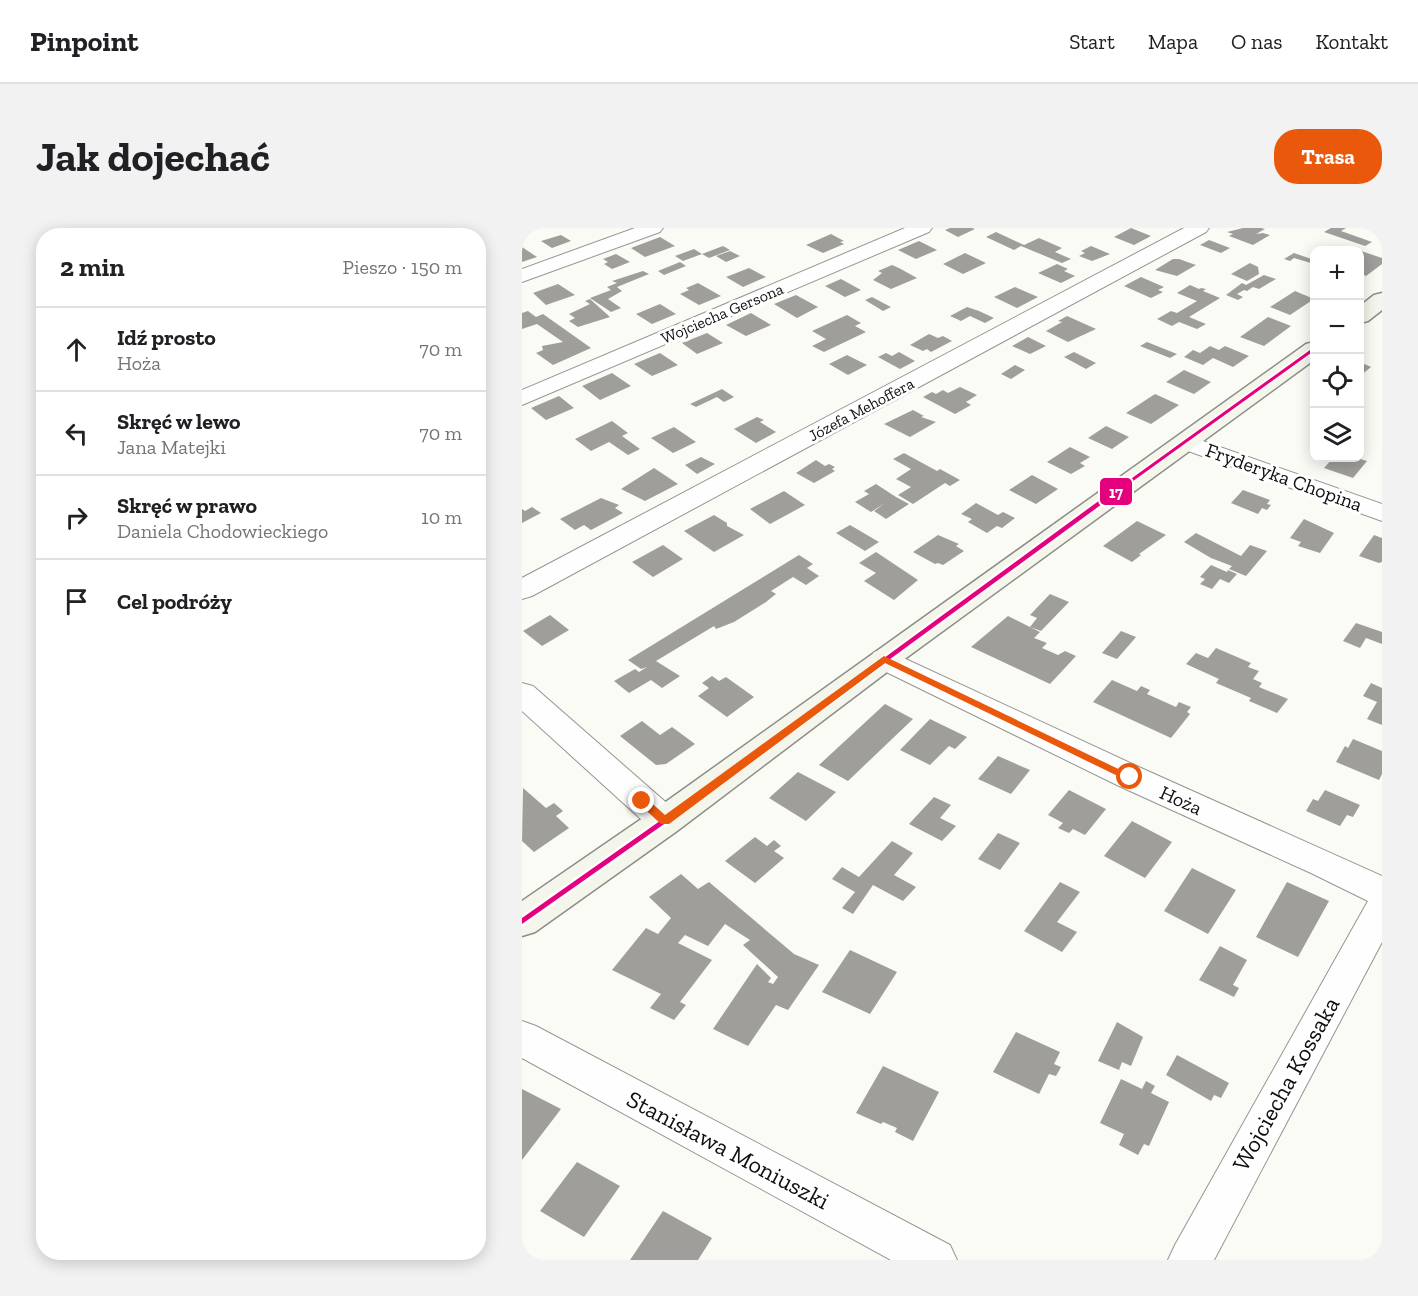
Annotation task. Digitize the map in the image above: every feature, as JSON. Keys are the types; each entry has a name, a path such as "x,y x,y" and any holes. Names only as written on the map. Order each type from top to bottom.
{"street":[{"path":"522,276 653,228"},
{"name":"Wojciecha Gersona","path":"522,398 921,228"},
{"name":"Józefa Mehoffera","path":"522,590 1199,228"},
{"path":"1364,313 1382,300"},
{"path":"522,921 665,821 884,659 1310,352"},
{"name":"Fryderyka Chopina","path":"1186,442 1382,513"},
{"name":"Hoża","path":"884,659 1130,777 1323,863 1382,892"},
{"path":"522,694 665,821"},
{"name":"Wojciecha Kossaka","path":"1190,1260 1382,908"},
{"name":"Stanisława Moniuszki","path":"522,1038 935,1260"}],"building":[{"path":"950,228 975,229 958,237 945,230"},
{"path":"1131,228 1151,236 1134,245 1114,237"},
{"path":"1243,228 1265,229 1256,234 1270,235 1253,245 1229,236 1233,234 1227,232"},
{"path":"1331,228 1346,228 1341,231 1372,242 1365,246 1324,232"},
{"path":"996,232 1024,245 1039,238 1062,248 1055,252 1071,259 1062,263 1021,246 1014,250 986,237"},
{"path":"831,234 844,241 840,242 844,244 823,253 806,245"},
{"path":"561,235 571,241 552,248 541,241"},
{"path":"660,237 675,246 645,257 631,248"},
{"path":"1209,240 1230,248 1221,253 1200,245"},
{"path":"919,241 937,250 916,259 898,250"},
{"path":"723,246 730,250 709,258 702,254"},
{"path":"1091,246 1110,254 1092,261 1079,256 1085,253 1081,251"},
{"path":"522,247 537,257 522,262"},
{"path":"694,249 702,254 683,261 675,256"},
{"path":"730,251 740,256 726,262 716,256"},
{"path":"1364,252 1382,258 1382,264 1366,276 1364,275"},
{"path":"965,253 986,263 963,274 943,264"},
{"path":"1294,253 1310,259 1310,263 1294,258 1290,261 1284,259"},
{"path":"616,254 630,262 612,269 604,264 608,262 603,259"},
{"path":"1173,259 1196,265 1177,276 1155,270"},
{"path":"680,262 686,266 664,275 658,271"},
{"path":"1250,263 1258,267 1259,274 1247,281 1231,274"},
{"path":"1057,264 1068,269 1064,271 1075,276 1061,283 1038,273"},
{"path":"892,265 917,278 891,289 873,280 882,273 878,271"},
{"path":"749,268 766,277 743,287 726,277"},
{"path":"643,271 649,274 617,287 622,291 608,299 621,308 611,312 590,298 611,290 607,287 617,283 612,281"},
{"path":"1264,275 1276,279 1259,289 1253,287 1247,291 1244,290 1237,294 1243,297 1238,300 1226,295 1242,283 1246,285"},
{"path":"1141,277 1164,287 1158,290 1163,292 1151,298 1124,286"},
{"path":"841,279 861,290 845,297 825,286"},
{"path":"698,283 721,296 699,305 680,294 689,290 686,288"},
{"path":"558,284 575,295 546,305 533,293"},
{"path":"1190,285 1206,289 1203,291 1220,298 1189,317 1206,324 1197,329 1179,322 1172,326 1157,319 1171,311 1177,313 1197,301 1177,293"},
{"path":"1015,287 1038,297 1017,308 994,297"},
{"path":"1295,291 1310,297 1310,302 1290,315 1270,307"},
{"path":"796,295 818,307 797,318 774,304"},
{"path":"872,297 891,307 883,311 865,300"},
{"path":"590,299 610,317 578,327 569,321 575,318 569,314 590,304 585,301"},
{"path":"660,304 676,314 652,324 636,314"},
{"path":"967,307 994,318 985,323 970,316 961,321 950,316"},
{"path":"528,311 536,317 543,314 591,348 553,365 536,353 543,350 542,346 563,342 537,324 522,329 522,313"},
{"path":"751,313 771,325 746,336 726,325"},
{"path":"847,315 861,323 855,326 866,332 824,352 812,346 826,339 812,331"},
{"path":"1067,316 1096,329 1068,342 1046,331 1062,322 1058,321"},
{"path":"1268,317 1291,326 1264,346 1240,337"},
{"path":"707,333 723,343 697,354 682,343"},
{"path":"929,334 938,338 943,336 952,341 931,352 910,345"},
{"path":"1028,337 1046,346 1030,354 1012,346"},
{"path":"1147,342 1177,354 1170,358 1140,346"},
{"path":"1210,346 1219,350 1225,346 1249,356 1233,367 1213,358 1203,365 1184,357 1193,350 1200,353"},
{"path":"899,352 915,361 900,369 878,357 886,353 892,356"},
{"path":"1074,352 1096,363 1086,369 1064,357"},
{"path":"660,353 678,365 652,376 634,364"},
{"path":"847,355 867,365 848,375 829,364"},
{"path":"1364,364 1371,367 1364,373"},
{"path":"1015,365 1025,370 1011,379 1001,374"},
{"path":"1184,370 1211,382 1194,394 1166,382"},
{"path":"612,373 631,386 600,400 582,386"},
{"path":"960,387 977,395 966,402 971,405 955,414 923,397 943,390 948,393"},
{"path":"722,389 734,397 724,402 717,397 696,407 690,404"},
{"path":"1155,394 1179,405 1151,424 1126,413"},
{"path":"559,396 574,408 546,420 531,408"},
{"path":"913,410 924,416 921,417 936,422 910,437 884,424"},
{"path":"757,417 764,420 760,422 776,432 756,443 734,429"},
{"path":"612,421 628,433 622,436 640,449 628,455 609,442 591,451 575,439"},
{"path":"1106,426 1129,437 1112,449 1088,438"},
{"path":"674,427 696,442 673,453 651,438"},
{"path":"1070,447 1090,457 1080,463 1085,466 1071,474 1047,462"},
{"path":"904,453 937,471 940,469 960,480 950,486 945,483 913,504 898,495 911,487 896,479 911,469 893,459"},
{"path":"701,457 715,464 697,474 685,465"},
{"path":"816,460 825,466 829,464 835,467 832,469 835,471 814,483 796,473"},
{"path":"1367,461 1353,478 1324,468 1329,462"},
{"path":"654,468 678,484 645,501 621,489"},
{"path":"1032,475 1058,489 1036,504 1009,490"},
{"path":"876,484 909,504 886,519 874,511 885,503 871,512 855,502 869,494 864,491"},
{"path":"1243,490 1270,500 1267,504 1271,505 1267,510 1262,508 1258,514 1231,503"},
{"path":"784,491 805,505 770,524 750,509"},
{"path":"601,498 619,505 615,508 623,513 591,530 584,525 575,530 560,519"},
{"path":"976,503 998,515 1003,512 1015,518 1002,528 997,526 987,533 968,522 972,519 961,514"},
{"path":"532,507 541,513 522,523 522,509 525,511"},
{"path":"714,515 727,523 727,526 744,535 714,552 684,531"},
{"path":"1304,519 1334,533 1320,553 1298,546 1301,542 1290,538"},
{"path":"1137,521 1166,535 1139,554 1141,555 1132,562 1103,546"},
{"path":"850,525 879,542 865,551 836,533"},
{"path":"1196,533 1241,556 1250,545 1267,551 1246,576 1229,569 1232,566 1211,558 1184,542"},
{"path":"938,535 959,544 956,546 964,551 943,565 935,564 913,552"},
{"path":"1374,535 1382,538 1382,562 1379,563 1359,556"},
{"path":"663,545 683,559 653,577 632,562"},
{"path":"876,552 918,580 894,600 864,581 876,573 859,563"},
{"path":"799,555 813,564 807,568 819,576 806,585 793,577 771,591 776,594 766,602 734,622 716,629 714,626 656,661 680,676 662,688 651,680 629,693 614,681 635,669 639,672 647,667 641,669 628,660"},
{"path":"1211,565 1237,574 1229,583 1220,579 1212,589 1200,584 1205,579 1200,577"},
{"path":"1050,594 1069,602 1041,631 1030,627 1037,618 1030,615"},
{"path":"550,615 569,630 542,646 523,631"},
{"path":"1008,616 1040,632 1034,638 1047,643 1042,648 1058,655 1065,651 1076,656 1050,684 971,647"},
{"path":"1356,623 1382,632 1382,644 1366,638 1360,648 1343,641"},
{"path":"1121,631 1136,637 1117,659 1102,653"},
{"path":"1216,648 1251,663 1248,667 1259,671 1253,679 1262,683 1259,687 1288,699 1277,713 1249,701 1251,698 1216,683 1219,679 1186,664 1196,653 1208,658"},
{"path":"712,676 719,681 726,677 754,697 727,717 698,696 709,688 702,683"},
{"path":"1112,680 1137,691 1141,686 1150,690 1147,694 1176,707 1179,702 1191,707 1187,712 1190,714 1171,738 1093,702"},
{"path":"1371,683 1382,688 1382,725 1367,719 1377,702 1363,696"},
{"path":"885,704 913,719 848,781 819,765"},
{"path":"930,719 967,737 955,749 949,746 930,765 900,750"},
{"path":"642,721 660,735 672,727 695,744 666,764 656,765 620,736"},
{"path":"1353,739 1382,751 1382,774 1379,780 1336,762 1345,746 1348,748"},
{"path":"998,756 1030,770 1011,794 978,779"},
{"path":"798,772 836,792 806,821 769,798"},
{"path":"523,788 546,808 554,803 563,811 556,816 569,828 534,852 522,841"},
{"path":"1069,790 1106,809 1085,835 1073,829 1069,833 1058,828 1063,823 1048,815"},
{"path":"1325,790 1360,805 1353,817 1347,815 1340,826 1306,811 1313,799 1318,801"},
{"path":"934,797 951,805 940,818 956,826 942,841 909,824"},
{"path":"1132,821 1172,842 1145,878 1104,856"},
{"path":"998,833 1020,843 1000,870 978,859"},
{"path":"755,837 767,846 774,840 781,846 774,851 784,858 755,883 725,861"},
{"path":"892,841 913,853 894,875 916,887 903,901 873,885 853,914 842,908 855,892 832,879 842,867 859,877"},
{"path":"1192,868 1236,890 1208,934 1164,911"},
{"path":"681,874 698,889 709,882 794,954 819,965 788,1010 776,1005 748,1046 713,1029 757,964 771,978 768,982 773,984 778,977 743,945 750,940 725,924 708,946 685,935 678,943 712,960 680,1002 686,1005 674,1020 650,1008 661,994 612,970 646,928 658,934 671,918 649,897"},
{"path":"1060,882 1080,892 1057,922 1077,932 1062,952 1024,931"},
{"path":"1287,882 1329,901 1298,957 1256,937"},
{"path":"1220,946 1247,960 1233,985 1239,988 1234,997 1199,980"},
{"path":"850,950 897,972 870,1014 822,992"},
{"path":"1117,1022 1143,1037 1131,1066 1122,1062 1119,1070 1098,1061"},
{"path":"1016,1032 1060,1052 1054,1064 1061,1067 1056,1076 1049,1074 1039,1094 993,1072"},
{"path":"1177,1055 1229,1083 1221,1098 1214,1095 1211,1101 1166,1075"},
{"path":"883,1066 939,1092 913,1141 895,1132 897,1128 856,1113"},
{"path":"1121,1079 1142,1089 1146,1081 1155,1086 1151,1093 1169,1102 1149,1146 1144,1144 1138,1155 1119,1145 1124,1134 1100,1123"},
{"path":"522,1089 561,1109 522,1160"},
{"path":"577,1162 620,1186 584,1237 540,1211"},
{"path":"663,1211 712,1238 698,1260 630,1260"}],"transit line":[{"name":"17","path":"522,921 665,821 884,659 1310,352"}],"route":[{"path":"642,801 665,821 884,659 1130,777"}]}
